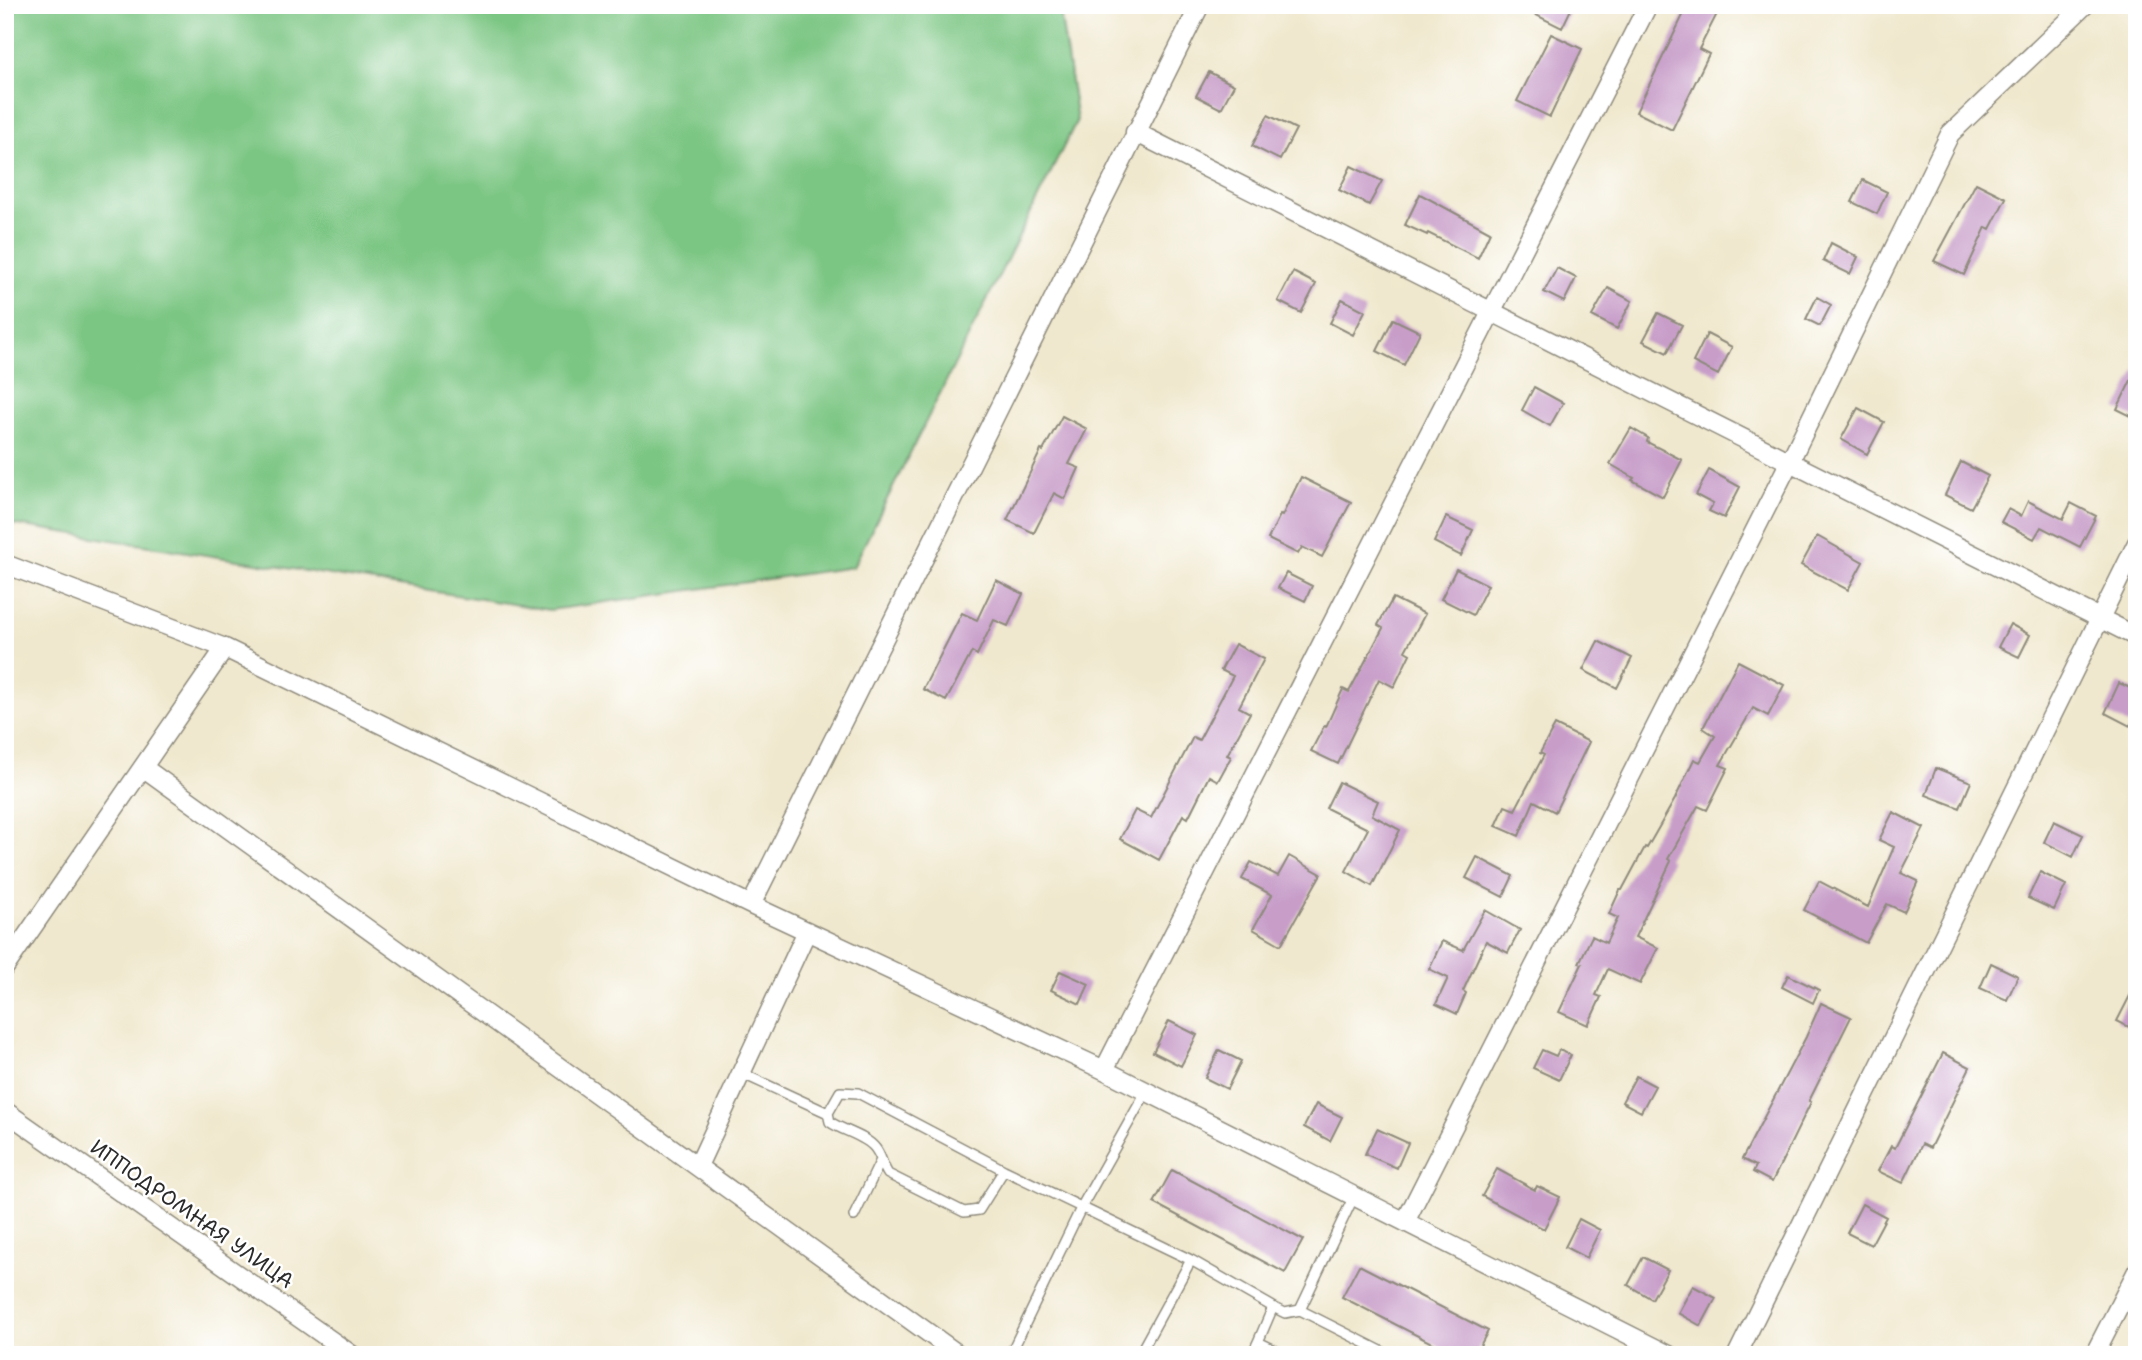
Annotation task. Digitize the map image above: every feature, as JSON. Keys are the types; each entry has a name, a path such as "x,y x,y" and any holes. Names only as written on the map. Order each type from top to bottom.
{"street":[{"path":"751,905 1200,5"},
{"path":"1104,1070 1648,5"},
{"path":"1405,1222 1790,461 1950,134 2085,5"},
{"path":"1135,132 2137,637"},
{"path":"1737,1355 2137,543"},
{"path":"5,565 225,648 751,905 1104,1070 1669,1355"},
{"path":"5,967 225,648"},
{"path":"144,768 958,1355"},
{"path":"698,1166 807,931"},
{"name":"ИППОДРОМНАЯ УЛИЦА","path":"5,1111 352,1355"},
{"path":"2094,1355 2137,1271"}],"lane":[{"path":"741,1073 828,1113"},
{"path":"1004,1170 979,1210 964,1212 888,1174 872,1144 830,1122 828,1113 840,1092 858,1093 1004,1170 1191,1260 1285,1313 1300,1310 1369,1351 1389,1355"},
{"path":"1010,1355 1082,1206 1146,1092"},
{"path":"854,1216 880,1162"},
{"path":"1300,1310 1354,1196"},
{"path":"1144,1355 1144,1346 1191,1260"},
{"path":"1252,1355 1273,1307"},
{"path":"1258,1342 1285,1355"}],"green space":[{"path":"5,5 1059,5 1077,120 853,567 550,610 5,523"}],"building":[{"path":"1516,5 1573,5 1562,28"},
{"path":"1688,5 1710,5 1719,10 1699,49 1709,54 1672,130 1636,112"},
{"path":"1551,34 1582,49 1550,117 1517,101"},
{"path":"1209,72 1234,85 1221,109 1196,96"},
{"path":"1268,115 1296,129 1280,160 1252,146"},
{"path":"1351,166 1382,181 1369,205 1339,190"},
{"path":"1863,180 1887,192 1877,214 1852,202"},
{"path":"1976,183 2006,198 1990,229 1986,227 1964,275 1934,261"},
{"path":"1420,194 1490,232 1478,258 1428,233 1427,235 1405,225"},
{"path":"1831,243 1858,257 1850,274 1823,261"},
{"path":"1557,268 1576,278 1564,302 1544,292"},
{"path":"1293,272 1316,284 1301,313 1278,301"},
{"path":"1608,288 1632,301 1617,329 1592,316"},
{"path":"1817,297 1831,305 1820,326 1806,319"},
{"path":"1342,299 1365,311 1353,335 1330,323"},
{"path":"1658,313 1682,325 1667,353 1643,341"},
{"path":"1393,319 1420,332 1404,365 1377,351"},
{"path":"1707,334 1732,347 1718,375 1693,362"},
{"path":"2137,368 2137,419 2117,409"},
{"path":"1534,387 1563,403 1550,426 1522,410"},
{"path":"1858,408 1884,422 1867,454 1841,439"},
{"path":"1062,416 1087,429 1069,464 1079,468 1065,499 1054,493 1034,533 1007,520 1041,450 1043,451"},
{"path":"1631,428 1648,438 1647,442 1682,460 1663,497 1610,464"},
{"path":"1961,462 1988,476 1971,508 1945,495"},
{"path":"1709,470 1740,487 1724,518 1709,511 1713,504 1696,495"},
{"path":"1301,477 1351,502 1322,557 1302,547 1298,554 1268,539"},
{"path":"2028,501 2063,519 2071,503 2096,516 2080,547 2041,527 2034,539 2001,522 2008,509 2021,516"},
{"path":"1446,517 1473,530 1461,556 1434,542"},
{"path":"1817,536 1863,562 1848,590 1801,565"},
{"path":"1456,569 1488,585 1473,615 1441,599"},
{"path":"1286,573 1312,586 1305,601 1278,588"},
{"path":"996,580 1023,594 1008,626 994,620 977,655 972,652 946,701 923,689 962,613 977,620"},
{"path":"1393,598 1425,614 1405,651 1410,654 1394,687 1379,679 1338,764 1311,751 1324,726 1326,727 1343,689 1349,692 1383,628 1378,625"},
{"path":"2010,624 2030,635 2019,657 1998,647"},
{"path":"1598,641 1632,658 1617,688 1583,670"},
{"path":"1235,644 1264,659 1239,707 1250,713 1227,755 1231,757 1218,781 1209,776 1188,818 1183,815 1159,860 1120,839 1135,810 1151,818 1193,737 1199,740 1233,676 1221,670"},
{"path":"1738,661 1784,685 1768,716 1753,708 1720,765 1728,768 1707,810 1698,806 1668,859 1671,861 1635,937 1658,948 1640,984 1608,969 1596,995 1601,997 1588,1025 1559,1012 1592,936 1606,943 1618,918 1609,914 1620,890 1675,799 1694,759 1700,762 1715,736 1703,728"},
{"path":"2119,683 2137,691 2137,712 2130,726 2105,713"},
{"path":"1555,725 1589,742 1555,812 1534,801 1519,836 1496,826 1505,806 1515,810 1544,755 1540,753"},
{"path":"1936,768 1971,782 1960,808 1926,795"},
{"path":"1339,782 1378,801 1372,815 1400,830 1372,886 1346,871 1368,829 1326,808"},
{"path":"1893,812 1924,828 1901,873 1918,881 1904,912 1887,904 1866,943 1804,910 1819,881 1868,907 1894,847 1879,840"},
{"path":"2054,821 2083,835 2073,857 2044,842"},
{"path":"1289,856 1321,874 1281,945 1253,929 1272,895 1242,879 1251,862 1278,876"},
{"path":"1477,857 1513,876 1503,897 1466,878"},
{"path":"2040,872 2066,885 2054,910 2028,898"},
{"path":"1485,910 1520,930 1508,953 1486,941 1463,991 1466,993 1457,1014 1436,1004 1448,978 1429,969 1442,941 1463,950"},
{"path":"1991,963 2018,976 2007,1000 1980,988"},
{"path":"1060,971 1089,984 1080,1004 1051,990"},
{"path":"1788,975 1819,990 1813,1003 1782,987"},
{"path":"2137,982 2137,1031 2117,1021"},
{"path":"1821,1003 1851,1017 1772,1182 1753,1172 1756,1166 1742,1159"},
{"path":"1169,1021 1197,1035 1181,1066 1153,1052"},
{"path":"1219,1050 1241,1061 1227,1089 1205,1078"},
{"path":"1542,1050 1556,1056 1559,1050 1571,1055 1559,1080 1533,1068"},
{"path":"1943,1053 1970,1067 1930,1148 1922,1144 1903,1183 1878,1171 1891,1146 1895,1148"},
{"path":"1636,1076 1655,1086 1641,1112 1622,1102"},
{"path":"1316,1104 1342,1117 1330,1141 1304,1127"},
{"path":"1377,1129 1408,1143 1397,1168 1365,1154"},
{"path":"1497,1169 1535,1190 1537,1186 1560,1197 1544,1229 1482,1196"},
{"path":"1172,1170 1303,1240 1285,1273 1154,1203"},
{"path":"1862,1204 1886,1217 1871,1245 1847,1233"},
{"path":"1579,1219 1600,1230 1586,1258 1565,1247"},
{"path":"1643,1257 1668,1270 1652,1299 1628,1285"},
{"path":"1359,1265 1488,1331 1475,1355 1455,1355 1342,1297"},
{"path":"1693,1286 1716,1298 1701,1326 1678,1313"}]}
